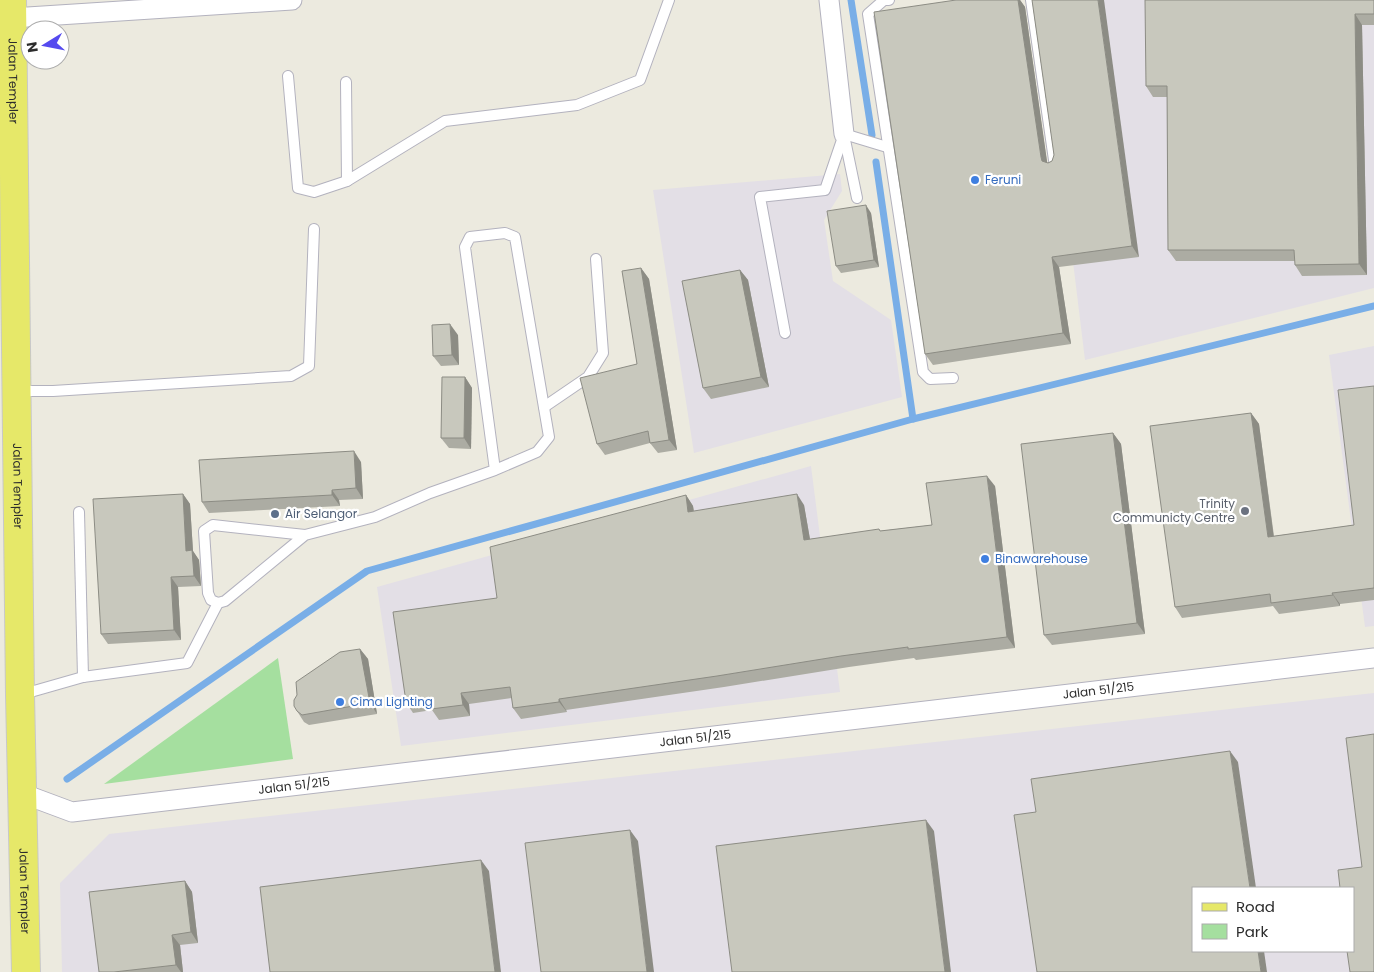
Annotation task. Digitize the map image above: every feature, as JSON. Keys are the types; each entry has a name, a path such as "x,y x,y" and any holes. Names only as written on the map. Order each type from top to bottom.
{"main road":[{"name":"Jalan Templer","path":"12,9 16,391 8,479 20,695 26,972"}],"street":[{"path":"12,9 292,0"},
{"path":"829,0 844,134"},
{"name":"Jalan 51/215","path":"22,793 72,812 1374,658"}],"lane":[{"path":"288,76 298,188 314,192 347,181 445,121 577,105 640,80 669,0"},
{"path":"888,0 884,0 868,14 923,372 930,379 953,378"},
{"path":"1031,0 1055,167"},
{"path":"346,82 347,181"},
{"path":"844,134 887,147"},
{"path":"844,134 857,198"},
{"path":"785,333 760,197 825,190 844,134"},
{"path":"16,391 53,391 291,376 309,366 314,229"},
{"path":"305,535 226,601 218,603 211,600 208,593 204,532 213,525 305,535 375,517 430,493 495,470 537,452 549,437 515,237 505,233 470,237 465,247 495,470"},
{"path":"544,407 588,377 603,353 596,259"},
{"path":"80,512 83,677"},
{"path":"20,695 83,677 187,663 218,603"}],"shaded area":[{"path":"1041,0 1374,0 1374,288 1085,360"},
{"path":"840,174 842,191 824,220 833,281 891,320 902,397 694,453 653,190"},
{"path":"1374,346 1374,626 1365,627 1329,355"},
{"path":"811,466 840,692 401,746 377,587"},
{"path":"1374,693 1374,972 62,972 60,883 109,834"}],"green space":[{"path":"278,658 293,759 104,784"}],"building":[{"name":"Feruni","path":"956,0 1018,0 1041,157 1042,161 1048,163 1052,161 1054,155 1032,0 1098,0 1132,246 1052,257 1063,333 925,354 874,12"},
{"path":"1145,0 1374,0 1374,14 1355,14 1359,264 1295,265 1294,250 1168,250 1167,86 1146,86"},
{"path":"866,205 874,260 836,266 827,211"},
{"path":"641,268 669,440 650,443 648,431 597,444 580,378 637,364 622,271"},
{"path":"740,270 761,377 703,388 682,281"},
{"path":"450,324 452,355 433,356 432,325"},
{"path":"442,377 465,377 464,438 441,438"},
{"path":"1374,386 1374,588 1271,603 1270,594 1175,607 1150,426 1251,413 1268,537 1354,525 1338,390"},
{"path":"1113,433 1137,623 1044,635 1021,444"},
{"path":"354,451 356,488 332,490 332,495 202,502 199,460"},
{"path":"987,476 1007,637 841,656 559,699 559,702 513,708 510,687 461,693 463,705 431,709 430,699 406,702 393,612 497,598 490,547 686,495 688,512 797,494 804,540 879,529 880,531 932,525 926,483"},
{"path":"183,494 186,551 192,550 194,576 171,577 174,630 101,634 93,499"},
{"path":"360,649 370,703 302,715 297,711 294,706 294,700 297,695 296,682 340,652"},
{"path":"1374,734 1374,972 1350,972 1347,952 1354,952 1354,887 1340,887 1338,870 1362,867 1346,738"},
{"path":"1230,751 1250,887 1192,887 1192,952 1258,952 1261,972 1037,972 1014,815 1036,812 1031,779"},
{"path":"926,820 945,972 732,972 716,846"},
{"path":"630,830 647,972 541,972 525,843"},
{"path":"481,860 495,972 270,972 260,887"},
{"path":"185,881 191,932 172,935 176,965 99,972 89,892"}],"waterway":[{"path":"851,0 872,135"},
{"path":"876,162 913,419"},
{"path":"67,779 367,571 913,419 1374,306"}],"place":[{"name":"Feruni","path":"975,180"},
{"name":"Trinity Communicty Centre","path":"1245,511"},
{"name":"Air Selangor","path":"275,514"},
{"name":"Binawarehouse","path":"985,559"},
{"name":"Cima Lighting","path":"340,702"}]}
